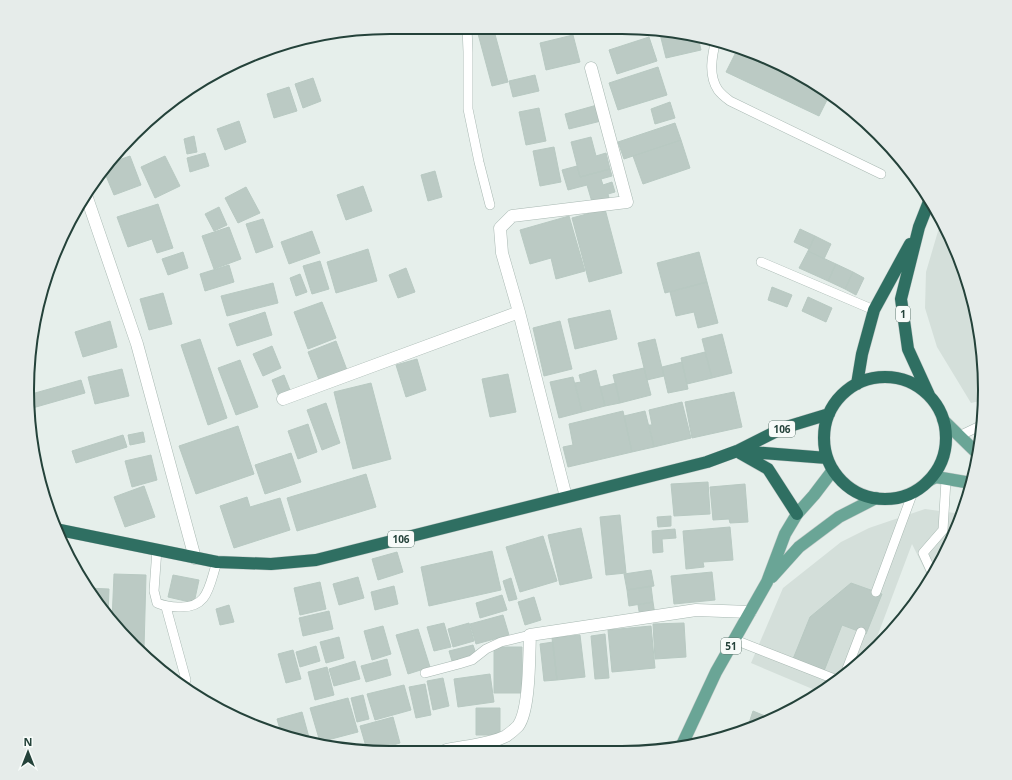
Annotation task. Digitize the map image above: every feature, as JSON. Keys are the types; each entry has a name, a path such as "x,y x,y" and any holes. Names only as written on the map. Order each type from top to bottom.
{"highway":[{"name":"1","path":"857,384 862,354 874,310 919,227 927,207"},
{"name":"1","path":"919,227 901,299 908,349 931,399 940,412 943,420 945,429 945,448 939,466 928,481 913,492 901,497 888,499 863,495 851,489 841,480 833,470 827,458 824,443 825,428 829,414 848,390 857,384 870,380 883,378 896,379 909,383 921,390 931,399"},
{"name":"106","path":"63,531 217,562 271,564 316,560 707,462 737,451 784,428 829,414"},
{"name":"106","path":"737,451 827,458"},
{"path":"737,451 768,469 797,514"}],"main road":[{"name":"1","path":"943,420 973,450"},
{"name":"51","path":"684,740 716,672 767,582 785,534 797,514 833,470"},
{"path":"928,481 936,477 966,482"},
{"name":"51","path":"767,582 799,547 839,517 876,498"}],"street":[{"path":"566,497 519,312 502,253 500,228 512,216 627,202 591,68"},
{"path":"88,202 138,344 195,558"},
{"path":"283,399 519,312"},
{"path":"465,746 494,740 507,735 518,726 522,717 526,698 530,635 696,610 750,612"}],"lane":[{"path":"467,34 468,109 490,205"},
{"path":"714,46 712,57 712,75 718,91 730,101 881,174"},
{"path":"761,262 874,310"},
{"path":"959,436 976,428"},
{"path":"930,568 923,553 943,530 946,480"},
{"path":"876,592 913,492"},
{"path":"157,549 154,591 157,603 166,607 185,608 200,603 207,592 217,562"},
{"path":"166,607 186,680"},
{"path":"849,665 861,632"},
{"path":"426,673 472,660 486,649 501,642 530,635"},
{"path":"735,640 832,677"}],"shaded area":[{"path":"939,229 951,254 966,298 975,344 978,402 971,403 937,347 925,308 926,272"},
{"path":"925,509 956,513 941,547 927,573 912,544 876,640 857,658 820,686 814,690 751,663 783,588 841,542 869,528"}],"building":[{"path":"478,34 495,34 508,82 492,86"},
{"path":"573,35 580,62 546,70 540,43"},
{"path":"661,36 699,43 701,50 666,58"},
{"path":"649,37 657,61 617,74 609,50"},
{"path":"736,53 779,71 827,99 819,116 726,72"},
{"path":"658,67 667,95 618,110 609,83"},
{"path":"535,75 539,91 513,97 509,81"},
{"path":"313,78 321,101 303,108 295,84"},
{"path":"289,87 297,111 274,118 267,94"},
{"path":"670,102 675,118 655,124 651,109"},
{"path":"597,105 601,121 569,129 565,114"},
{"path":"539,108 546,141 526,145 519,112"},
{"path":"239,121 246,142 225,150 217,129"},
{"path":"675,123 681,140 624,159 618,142"},
{"path":"194,136 197,152 187,154 184,139"},
{"path":"591,137 596,156 606,153 610,169 580,177 571,142"},
{"path":"681,140 690,168 643,184 633,156"},
{"path":"554,147 561,182 540,186 533,151"},
{"path":"205,153 209,166 190,172 187,158"},
{"path":"130,156 141,185 114,195 106,176 118,160"},
{"path":"165,156 180,186 155,198 141,167"},
{"path":"577,166 580,177 610,169 612,176 601,179 603,185 612,182 615,192 608,194 609,198 592,202 587,185 568,190 562,170"},
{"path":"435,171 442,197 428,201 421,175"},
{"path":"363,186 372,211 346,220 337,195"},
{"path":"246,187 260,213 238,223 225,198"},
{"path":"158,204 173,248 157,253 152,239 128,247 117,217"},
{"path":"219,207 227,225 214,231 205,214"},
{"path":"605,209 622,273 589,282 572,218"},
{"path":"569,216 585,271 556,279 551,258 530,264 520,230"},
{"path":"263,219 273,247 256,253 246,224"},
{"path":"229,227 241,259 214,269 202,236"},
{"path":"800,229 815,236 809,249 794,242"},
{"path":"312,231 320,253 289,264 281,242"},
{"path":"815,236 831,244 824,259 808,251"},
{"path":"368,249 377,281 336,293 327,262"},
{"path":"808,251 836,264 828,281 799,268"},
{"path":"183,252 188,268 168,275 162,259"},
{"path":"699,252 707,282 665,293 657,263"},
{"path":"320,261 329,289 312,294 303,266"},
{"path":"836,264 853,272 845,289 828,281"},
{"path":"229,265 234,282 205,291 200,274"},
{"path":"406,268 415,292 398,298 389,275"},
{"path":"853,272 864,278 856,295 845,289"},
{"path":"300,274 307,292 296,296 290,278"},
{"path":"707,282 718,323 698,328 694,312 676,316 670,292"},
{"path":"273,283 278,303 227,316 221,296"},
{"path":"772,287 792,295 787,307 768,300"},
{"path":"163,293 172,324 149,330 140,299"},
{"path":"808,297 832,308 826,322 802,311"},
{"path":"322,302 336,338 308,349 294,312"},
{"path":"610,310 617,339 575,349 568,319"},
{"path":"265,312 272,335 237,346 229,324"},
{"path":"110,321 117,347 83,357 75,332"},
{"path":"560,321 572,369 544,376 533,328"},
{"path":"722,334 732,373 712,378 702,339"},
{"path":"200,339 227,418 208,425 181,345"},
{"path":"655,339 664,376 647,380 638,343"},
{"path":"336,341 347,370 319,380 308,352"},
{"path":"272,346 281,368 263,376 253,354"},
{"path":"705,352 712,378 687,384 681,358"},
{"path":"417,359 426,390 406,397 396,365"},
{"path":"240,360 258,407 236,415 218,368"},
{"path":"682,362 688,389 668,393 662,367"},
{"path":"644,368 651,395 620,403 613,375"},
{"path":"122,369 129,396 95,404 88,377"},
{"path":"596,370 605,406 582,412 575,383 581,382 579,375"},
{"path":"508,374 516,412 490,417 482,379"},
{"path":"284,375 290,390 278,395 272,380"},
{"path":"573,377 582,412 559,418 550,382"},
{"path":"81,380 85,393 35,407 34,393"},
{"path":"371,383 391,459 353,469 334,392"},
{"path":"616,383 620,403 605,406 600,387"},
{"path":"734,392 742,427 692,438 685,402"},
{"path":"682,402 691,438 654,447 649,425 652,425 649,410"},
{"path":"326,403 340,443 322,450 307,410"},
{"path":"623,411 632,452 568,467 563,447 573,445 569,424"},
{"path":"645,411 654,447 632,452 624,416"},
{"path":"308,424 317,452 298,459 288,431"},
{"path":"238,426 254,474 196,494 179,446"},
{"path":"143,432 145,442 130,445 128,435"},
{"path":"123,435 127,447 76,463 72,451"},
{"path":"291,453 301,482 265,494 255,465"},
{"path":"151,455 157,480 132,487 125,461"},
{"path":"366,474 376,507 297,531 287,498"},
{"path":"708,482 710,514 674,516 671,484"},
{"path":"745,484 748,522 730,523 729,519 713,520 710,487"},
{"path":"144,486 155,517 125,527 114,497"},
{"path":"247,497 250,507 280,498 290,530 234,548 220,506"},
{"path":"620,515 626,573 606,575 600,517"},
{"path":"671,516 671,526 658,527 657,517"},
{"path":"730,527 733,560 703,562 704,567 686,569 683,531"},
{"path":"581,528 592,578 560,585 548,535"},
{"path":"675,529 676,538 662,539 663,552 653,553 652,531"},
{"path":"543,536 557,581 520,592 506,547"},
{"path":"492,551 501,590 429,606 421,567"},
{"path":"397,552 403,572 378,580 372,559"},
{"path":"651,570 654,586 627,590 624,574"},
{"path":"712,572 715,600 674,604 671,576"},
{"path":"114,574 146,575 144,648 112,613"},
{"path":"173,575 199,580 194,603 168,597"},
{"path":"358,577 364,598 339,605 333,584"},
{"path":"511,578 517,599 509,601 503,581"},
{"path":"320,582 326,609 300,615 294,588"},
{"path":"851,583 882,594 866,634 842,625 824,671 793,659 810,617"},
{"path":"394,586 398,604 375,610 371,592"},
{"path":"651,586 653,602 629,606 627,590"},
{"path":"94,588 109,589 108,607"},
{"path":"502,595 507,610 480,618 476,603"},
{"path":"534,597 541,620 525,625 518,602"},
{"path":"653,602 655,615 640,617 638,605"},
{"path":"229,605 234,622 220,625 216,609"},
{"path":"329,611 333,629 303,636 299,618"},
{"path":"503,615 509,635 476,644 470,624"},
{"path":"444,623 451,647 434,651 427,627"},
{"path":"469,623 474,641 453,647 448,629"},
{"path":"684,623 686,657 655,659 653,624"},
{"path":"383,626 391,654 372,660 364,631"},
{"path":"651,626 655,668 612,672 608,630"},
{"path":"418,629 430,667 408,674 396,635"},
{"path":"605,634 609,678 595,679 591,636"},
{"path":"580,635 585,677 557,680 552,638"},
{"path":"339,637 344,658 326,663 320,642"},
{"path":"553,642 557,680 544,681 540,644"},
{"path":"473,645 476,654 452,661 449,651"},
{"path":"316,646 320,661 300,667 296,652"},
{"path":"494,647 522,647 522,693 494,693"},
{"path":"293,650 301,679 286,683 278,654"},
{"path":"387,659 391,675 366,682 361,666"},
{"path":"355,661 360,679 334,686 329,669"},
{"path":"327,667 334,695 315,700 308,672"},
{"path":"490,674 494,702 458,707 454,679"},
{"path":"443,678 449,706 433,710 427,681"},
{"path":"425,684 431,715 416,718 409,687"},
{"path":"404,685 411,710 375,720 367,694"},
{"path":"363,695 369,719 357,722 351,698"},
{"path":"348,698 358,732 327,740 319,739 310,708"},
{"path":"476,708 500,708 500,735 476,735"},
{"path":"753,711 765,716 758,719 749,722"},
{"path":"302,712 309,736 280,728 277,719"},
{"path":"393,717 400,743 390,746 366,745 360,726"}]}
